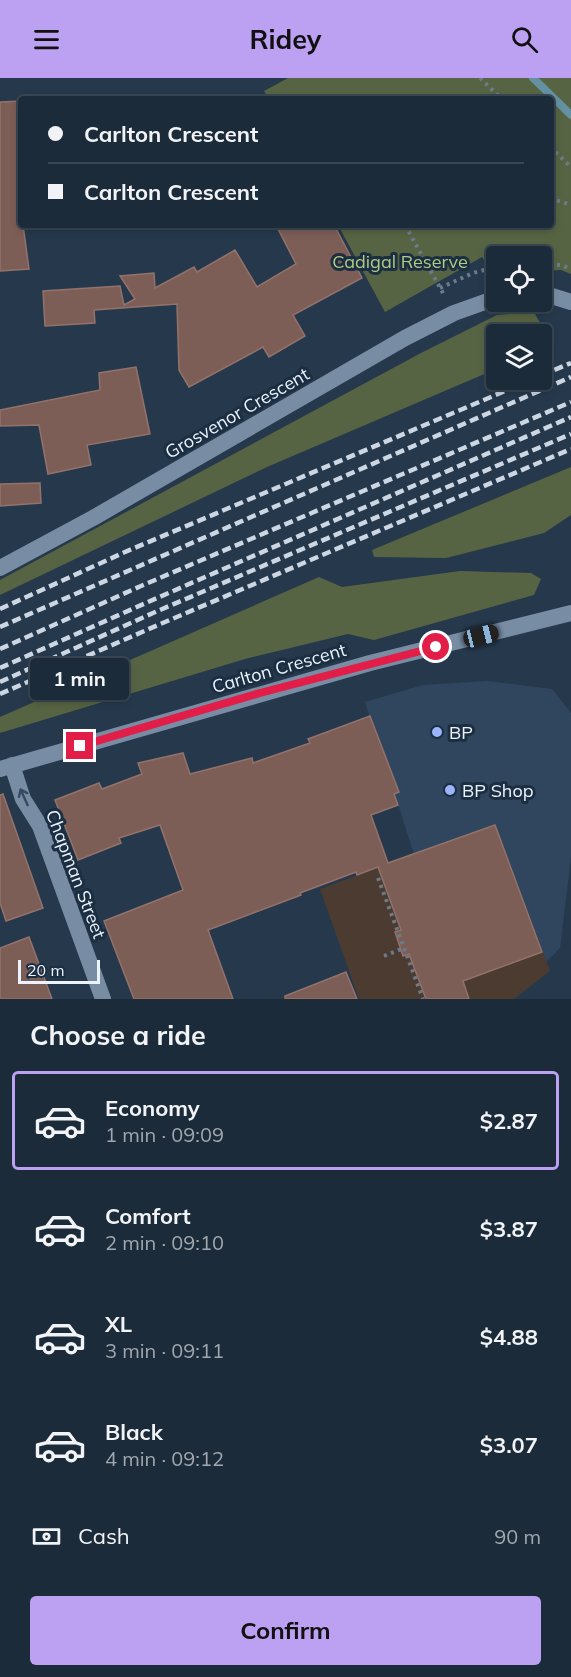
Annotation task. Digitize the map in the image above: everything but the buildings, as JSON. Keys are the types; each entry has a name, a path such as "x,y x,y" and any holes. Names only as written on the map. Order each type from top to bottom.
{"street":[{"path":"552,296 571,302"},
{"name":"Grosvenor Crescent","path":"0,568 135,495 405,338 454,313 486,302"},
{"name":"Carlton Crescent","path":"6,767 370,663 571,613"},
{"name":"Chapman Street","path":"6,767 40,826 103,999"}],"path":[{"path":"480,78 499,96"},
{"path":"554,151 571,166"},
{"path":"554,199 571,204"},
{"path":"407,228 440,288 486,270"},
{"path":"552,265 561,265 571,269"},
{"path":"378,878 423,999"},
{"path":"384,956 404,948"}],"shaded area":[{"path":"487,681 552,689 571,713 571,857 560,948 546,962 495,825 414,854 365,702 423,685"},
{"path":"495,825 550,971 514,999 359,999 320,889"}],"green space":[{"name":"Cadigal Reserve","path":"288,78 571,78 571,274 561,270 552,270 552,246 486,246 486,263 482,257 385,312 340,228 554,228 554,96 267,96 264,91"},
{"path":"534,312 541,324 486,324 486,373 267,467 0,595 0,580 421,353 497,315"},
{"path":"571,467 571,515 544,533 446,558 374,557 372,550"},
{"path":"460,571 531,573 541,579 534,595 374,640 348,634 245,659 0,733 0,717 319,577 342,587"}],"waterway":[{"path":"533,78 551,96"},
{"path":"554,98 571,115"}],"railway":[{"path":"552,371 571,363"},
{"path":"0,627 571,377"},
{"path":"0,609 125,552 507,390"},
{"path":"0,649 141,586 571,402"},
{"path":"0,668 571,417"},
{"path":"0,682 153,613 571,434"},
{"path":"0,694 571,449"}],"place":[{"name":"BP","path":"437,732"},
{"name":"BP Shop","path":"450,790"}],"route":[{"path":"80,746 260,693 436,647"}]}
